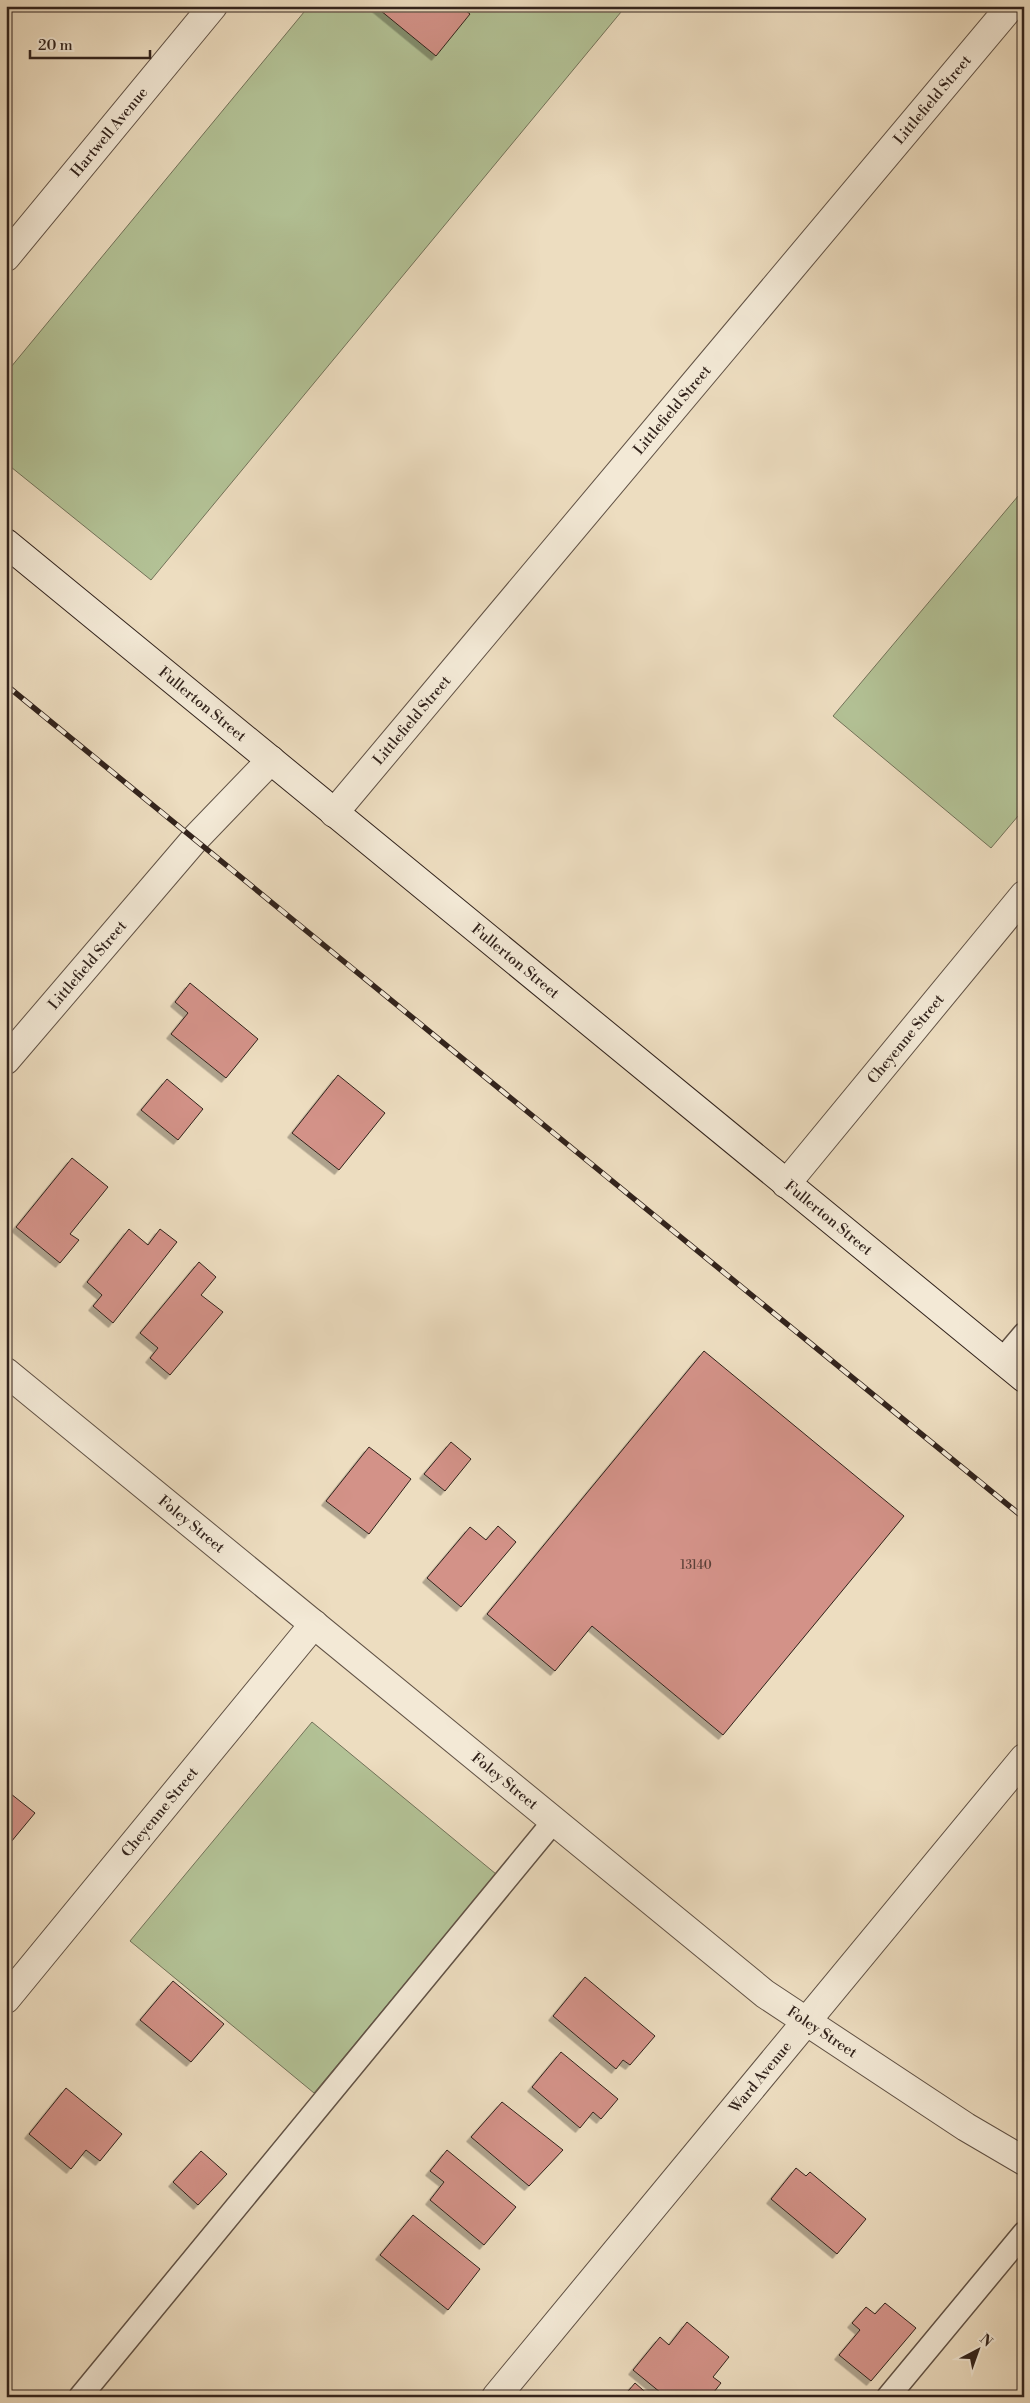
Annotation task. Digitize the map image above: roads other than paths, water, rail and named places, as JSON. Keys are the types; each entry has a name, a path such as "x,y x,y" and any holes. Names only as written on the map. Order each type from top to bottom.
{"street":[{"name":"Hartwell Avenue","path":"6,257 214,6"},
{"name":"Littlefield Street","path":"334,813 1011,6"},
{"name":"Fullerton Street","path":"6,543 1024,1378"},
{"name":"Littlefield Street","path":"6,1060 195,839 271,760"},
{"name":"Cheyenne Street","path":"786,1184 1024,895"},
{"name":"Foley Street","path":"6,1372 765,1994 966,2127 1024,2161"},
{"name":"Cheyenne Street","path":"6,1999 314,1624"},
{"name":"Ward Avenue","path":"496,2397 805,2020 1024,1758"}],"lane":[{"path":"1002,1360 1024,1334"},
{"path":"80,2397 554,1821"},
{"path":"888,2397 1024,2233"}],"railway":[{"path":"6,685 1024,1518"}]}
